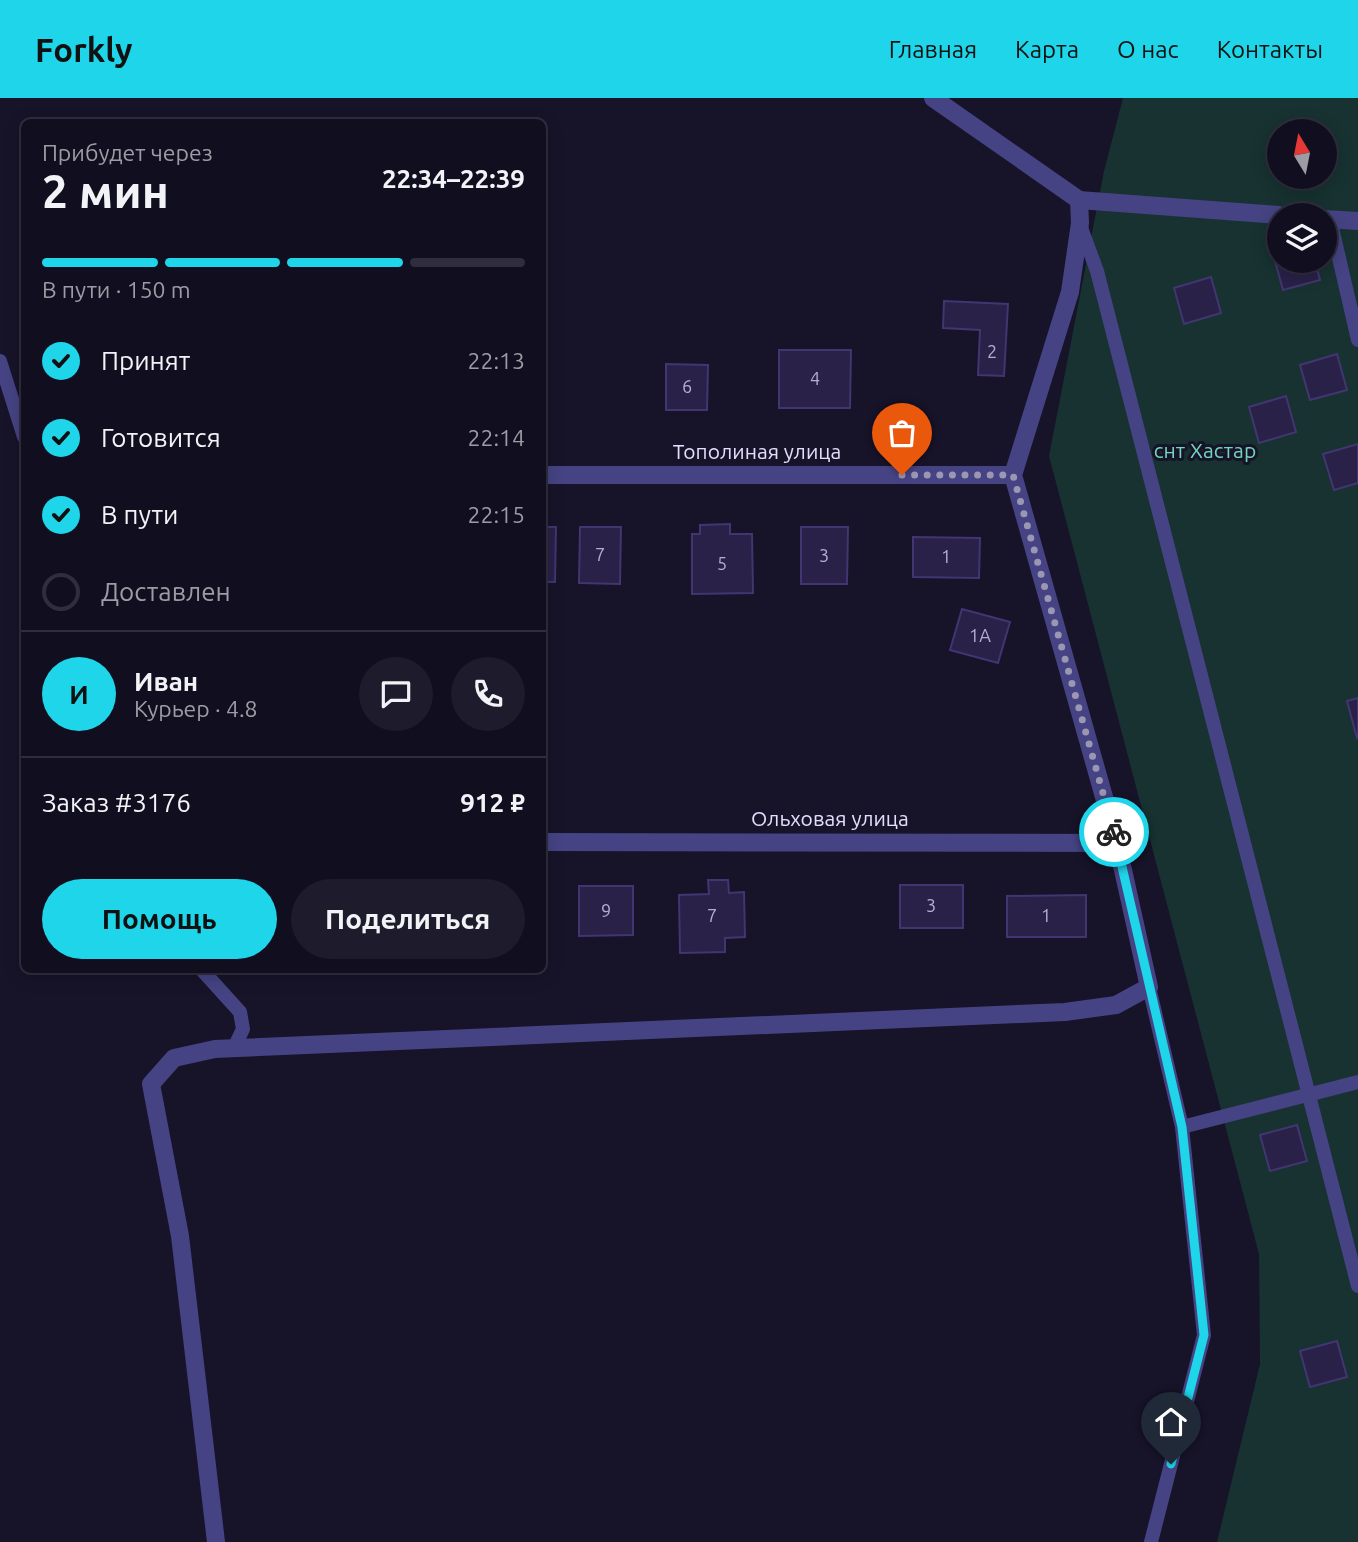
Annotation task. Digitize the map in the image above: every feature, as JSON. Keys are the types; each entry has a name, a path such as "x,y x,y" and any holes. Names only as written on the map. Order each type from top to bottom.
{"street":[{"path":"933,98 1079,200 1267,214"},
{"path":"216,1542 180,1236 151,1084 174,1058 234,1048 1065,1012 1115,1005 1149,987 1117,843 1013,475 1070,292 1080,223 1079,200"},
{"path":"1337,220 1358,221"},
{"name":"Тополиная улица","path":"546,475 1013,475"},
{"name":"Ольховая улица","path":"546,842 1117,843"}],"lane":[{"path":"1080,223 1097,271 1358,1286"},
{"path":"1337,258 1358,340"},
{"path":"0,361 21,428"},
{"path":"205,973 240,1012 243,1029 234,1048"},
{"path":"1149,987 1182,1127 1204,1335 1150,1542"},
{"path":"1182,1127 1358,1082"}],"green space":[{"name":"снт Хастар","path":"1123,98 1358,98 1358,1542 1217,1542 1260,1364 1259,1254 1049,456 1104,171"}],"building":[{"path":"1278,273 1318,273 1320,280 1283,290"},
{"path":"1211,277 1221,313 1184,324 1174,288"},
{"path":"944,301 1008,304 1004,376 978,375 980,330 943,328"},
{"path":"779,350 851,350 850,408 779,408"},
{"path":"1337,354 1347,390 1310,400 1300,365"},
{"path":"666,364 708,365 707,410 666,410"},
{"path":"1286,396 1296,432 1259,443 1249,407"},
{"path":"1358,444 1358,483 1334,490 1323,454"},
{"path":"730,524 730,534 752,534 753,593 692,594 692,534 700,534 700,525"},
{"path":"546,527 556,527 555,582 546,582"},
{"path":"580,527 621,527 620,584 579,583"},
{"path":"801,527 848,527 847,584 801,584"},
{"path":"913,537 980,538 979,578 913,577"},
{"path":"962,609 1010,622 998,663 950,650"},
{"path":"1358,698 1358,737 1357,738 1347,701"},
{"path":"708,880 728,880 729,893 744,892 745,937 725,938 725,952 680,953 679,895 709,894"},
{"path":"900,885 963,885 963,928 900,928"},
{"path":"579,886 633,886 633,935 579,936"},
{"path":"1086,895 1086,937 1007,937 1007,896"},
{"path":"1297,1125 1307,1161 1270,1171 1260,1135"},
{"path":"1337,1341 1347,1377 1310,1387 1300,1351"}],"way so far":[{"path":"902,475 1013,475 1114,832"}],"route":[{"path":"1114,832 1182,1127 1204,1335 1171,1464"}]}
